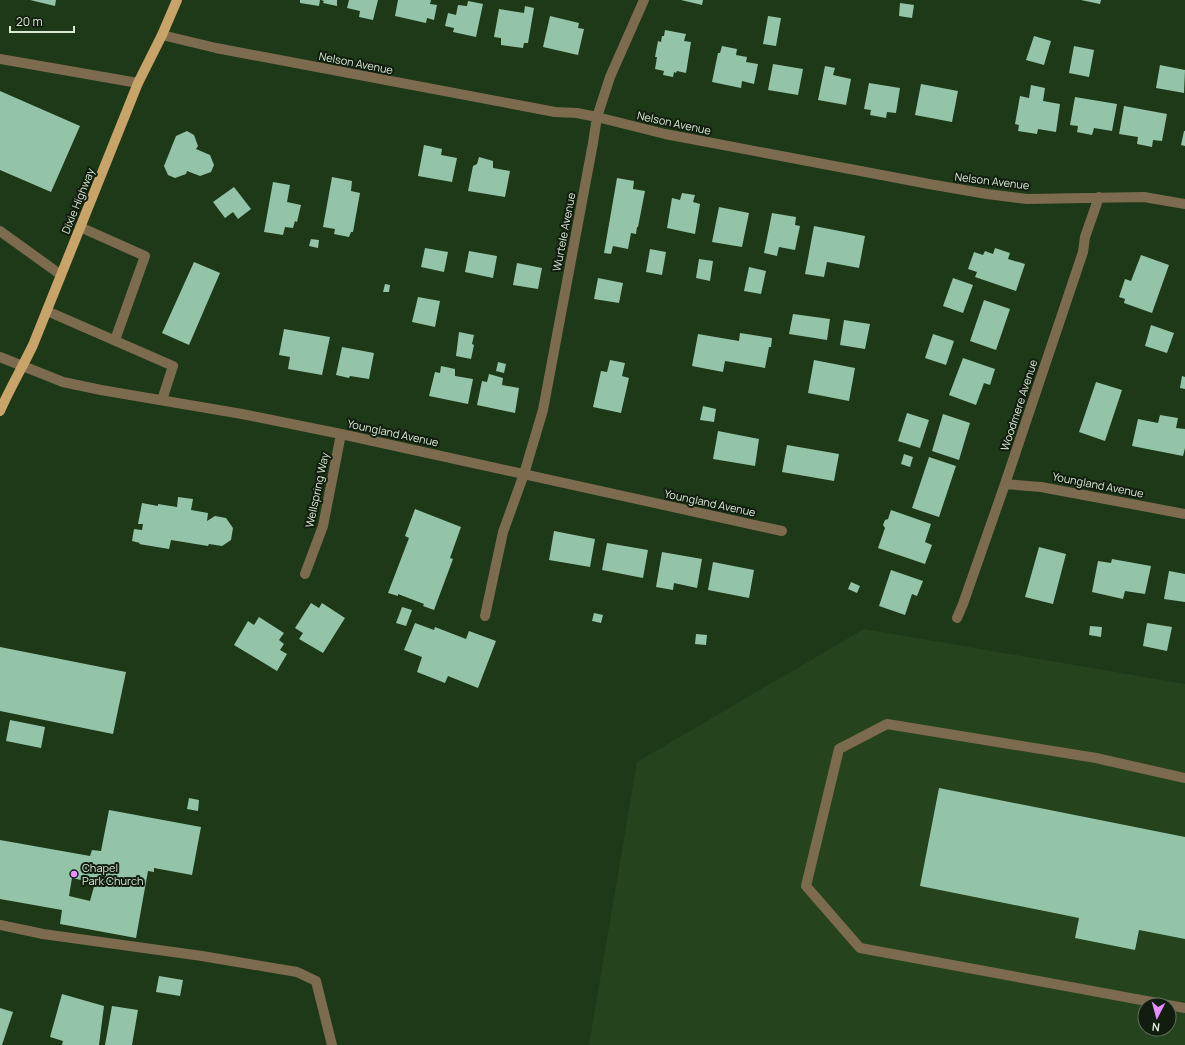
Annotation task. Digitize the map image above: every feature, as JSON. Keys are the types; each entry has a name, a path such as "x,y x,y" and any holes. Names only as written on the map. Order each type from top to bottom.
{"main road":[{"name":"Dixie Highway","path":"0,411 23,366 47,311 138,83 162,35 177,0"}],"street":[{"name":"Wurtele Avenue","path":"485,616 503,532 524,474 543,410 597,117 610,77 644,0"},
{"name":"Nelson Avenue","path":"162,35 216,48 532,108 555,112 576,113 665,134 987,194 1027,199 1144,197 1185,204"},
{"path":"0,59 138,83"},
{"name":"Woodmere Avenue","path":"957,618 1005,484 1083,252 1085,236 1099,197"},
{"path":"80,227 145,256 115,340"},
{"path":"0,231 61,275"},
{"path":"47,311 173,366 162,400"},
{"name":"Youngland Avenue","path":"0,357 63,382 242,414 341,434 782,531"},
{"name":"Wellspring Way","path":"306,574 323,526 341,434"},
{"name":"Youngland Avenue","path":"1005,484 1041,487 1185,514"},
{"path":"1185,778 1096,758 887,724 839,749 806,886 860,948 1185,1008"},
{"path":"0,925 43,934 202,956 297,972 316,980 332,1045"}],"shaded area":[{"path":"864,629 1185,684 1185,1045 589,1045 637,762"}],"building":[{"path":"30,0 56,0 55,6"},
{"path":"300,0 320,0 319,6 300,3"},
{"path":"321,0 337,0 337,6 323,3 324,1"},
{"path":"349,0 378,0 373,20 359,17 360,11 347,8"},
{"path":"398,0 431,0 430,4 437,5 434,20 427,18 426,23 395,16"},
{"path":"681,0 703,0 702,5"},
{"path":"1081,0 1101,0 1100,4"},
{"path":"468,1 483,4 476,37 453,32 454,28 445,26 448,13 456,15 458,5 467,6"},
{"path":"900,3 914,5 912,18 899,16"},
{"path":"525,6 534,8 528,43 524,43 523,48 501,45 501,38 494,37 499,9 524,13"},
{"path":"550,16 579,23 578,28 584,29 578,55 543,47"},
{"path":"768,16 781,18 776,46 763,44"},
{"path":"665,30 686,34 684,41 691,42 686,73 677,71 676,73 674,72 673,77 663,75 664,71 655,69 657,57 655,57 658,41 661,42"},
{"path":"1034,36 1051,41 1044,65 1026,60"},
{"path":"722,46 737,49 736,55 747,57 746,62 758,64 754,84 742,81 741,88 712,82 718,53 720,53"},
{"path":"1074,46 1094,50 1089,77 1069,73"},
{"path":"773,64 803,69 798,95 768,90"},
{"path":"1160,65 1185,70 1184,93 1156,88"},
{"path":"825,66 835,68 833,75 851,79 846,105 818,100"},
{"path":"869,83 900,88 896,113 887,112 886,118 870,115 871,110 864,109"},
{"path":"921,84 958,91 952,122 915,115"},
{"path":"1031,85 1045,88 1043,101 1060,104 1056,132 1038,129 1037,134 1018,131 1019,125 1015,124 1020,96 1029,98"},
{"path":"0,91 80,126 51,192 0,170"},
{"path":"1075,97 1117,104 1112,131 1094,128 1092,135 1077,132 1078,126 1070,125"},
{"path":"1124,106 1167,114 1162,141 1153,140 1152,147 1137,144 1138,137 1119,134"},
{"path":"187,131 194,135 198,146 196,149 210,155 214,165 211,172 200,176 187,171 186,174 175,178 168,175 164,166 176,136"},
{"path":"1185,131 1185,146 1181,145"},
{"path":"424,145 442,149 441,155 457,158 452,182 418,176"},
{"path":"479,157 493,161 493,168 510,171 505,197 468,191 473,166 477,164"},
{"path":"332,177 352,181 351,191 360,193 353,232 351,232 349,237 334,234 335,229 323,227"},
{"path":"617,178 634,181 633,189 645,191 636,234 631,233 628,249 613,246 611,254 604,253"},
{"path":"273,182 290,185 287,202 301,205 297,222 295,221 293,228 285,227 283,235 264,232"},
{"path":"234,187 251,209 238,219 233,212 225,218 213,202"},
{"path":"682,193 695,195 693,202 700,204 695,234 667,228 672,198 680,200"},
{"path":"719,207 749,213 742,247 712,242"},
{"path":"772,213 796,217 795,225 800,226 795,250 779,247 777,256 764,253"},
{"path":"814,226 865,236 859,268 827,262 824,277 805,274"},
{"path":"311,239 319,240 318,248 309,246"},
{"path":"425,248 448,252 444,272 421,267"},
{"path":"995,248 1010,253 1008,259 1025,264 1016,291 975,277 977,272 968,269 974,252 983,255 985,251 993,254"},
{"path":"650,249 666,252 662,275 646,272"},
{"path":"469,251 497,256 493,278 465,272"},
{"path":"1141,255 1169,265 1152,313 1124,303 1125,299 1119,297 1125,279 1131,281"},
{"path":"699,259 713,261 710,281 696,278"},
{"path":"194,262 220,273 189,345 162,333"},
{"path":"517,263 542,268 538,289 513,285"},
{"path":"749,267 766,271 761,294 744,291"},
{"path":"598,278 623,283 619,303 594,299"},
{"path":"953,278 973,285 963,313 943,306"},
{"path":"385,284 390,285 389,292 383,292"},
{"path":"418,297 440,301 435,327 412,322"},
{"path":"984,300 1010,309 996,350 970,341"},
{"path":"793,314 830,319 827,340 789,334"},
{"path":"844,320 870,324 865,349 840,345"},
{"path":"1151,325 1174,333 1167,353 1145,346"},
{"path":"284,329 330,337 322,375 288,369 290,357 279,355"},
{"path":"459,332 474,335 472,344 474,345 471,359 456,356"},
{"path":"740,333 772,338 765,368 725,361 723,372 692,366 698,334 739,341"},
{"path":"933,334 954,341 946,365 925,358"},
{"path":"342,347 374,353 369,379 350,376 349,378 336,375"},
{"path":"963,358 995,369 990,385 984,383 976,405 949,395"},
{"path":"610,360 625,363 622,376 629,378 621,413 593,407 601,371 607,372"},
{"path":"814,360 855,368 849,401 808,393"},
{"path":"498,362 506,364 504,373 496,371"},
{"path":"441,366 455,369 455,376 473,379 468,404 429,396 435,372 440,373"},
{"path":"489,374 503,378 502,385 519,388 515,413 477,405 482,381 487,382"},
{"path":"1182,376 1185,377 1185,389 1180,388"},
{"path":"1096,382 1122,390 1105,441 1079,432"},
{"path":"703,406 716,409 714,422 700,420"},
{"path":"907,413 929,420 920,448 898,441"},
{"path":"943,414 970,423 959,460 932,451"},
{"path":"1160,415 1178,418 1176,428 1185,429 1185,448 1183,456 1132,446 1138,419 1158,423"},
{"path":"718,431 759,439 755,466 713,459"},
{"path":"787,445 839,454 834,481 782,472"},
{"path":"904,454 913,457 910,467 901,464"},
{"path":"929,457 956,466 939,517 912,508"},
{"path":"178,497 193,499 191,510 208,513 207,521 215,516 226,518 233,528 231,540 222,546 209,544 208,546 171,540 169,549 139,544 140,543 132,541 134,529 142,530 143,524 138,524 142,503 177,507"},
{"path":"415,509 461,527 450,558 453,559 434,610 423,606 424,604 398,594 398,596 388,593 409,538 405,536"},
{"path":"891,510 931,524 925,542 932,545 925,564 878,548 885,528 883,525 885,520 888,519"},
{"path":"554,531 595,539 590,567 549,560"},
{"path":"607,543 648,550 643,578 602,570"},
{"path":"1039,547 1066,554 1053,604 1025,597"},
{"path":"662,552 702,559 697,588 674,583 673,590 656,587"},
{"path":"1112,559 1151,566 1145,594 1125,591 1123,599 1092,592 1098,561 1111,563"},
{"path":"713,562 754,570 749,598 708,590"},
{"path":"891,570 923,581 917,596 912,594 905,615 879,606"},
{"path":"1169,571 1185,574 1185,602 1164,599"},
{"path":"851,582 860,586 857,593 848,589"},
{"path":"311,603 319,608 322,603 345,618 323,653 299,639 303,633 295,628"},
{"path":"402,607 412,610 406,626 396,623"},
{"path":"594,613 603,615 601,623 592,621"},
{"path":"259,617 284,633 279,640 284,644 280,650 287,654 277,671 234,645 248,621 254,625"},
{"path":"415,623 434,630 435,627 466,639 469,631 496,641 478,688 448,676 445,683 417,672 422,657 404,650"},
{"path":"1147,623 1172,627 1167,651 1143,646"},
{"path":"1090,626 1102,627 1101,637 1089,635"},
{"path":"696,634 707,635 706,645 695,644"},
{"path":"0,647 126,672 113,734 0,711"},
{"path":"10,720 45,727 41,748 6,741"},
{"path":"939,788 1185,837 1185,939 1139,930 1135,950 1075,938 1079,918 920,886"},
{"path":"189,798 199,800 198,811 187,809"},
{"name":"Chapel Park Church","path":"109,810 201,827 192,875 154,868 154,872 148,871 136,938 60,924 62,910 0,899 0,840 90,856 92,850 101,851","holes":["72,878 95,883 90,901 69,896"]},
{"path":"159,976 183,980 180,996 156,992"},
{"path":"62,994 104,1006 99,1045 62,1045 63,1041 50,1037"},
{"path":"112,1006 138,1010 132,1045 105,1045"},
{"path":"0,1008 13,1012 2,1045 0,1045"}],"place":[{"name":"Chapel Park Church","path":"74,874"}]}
